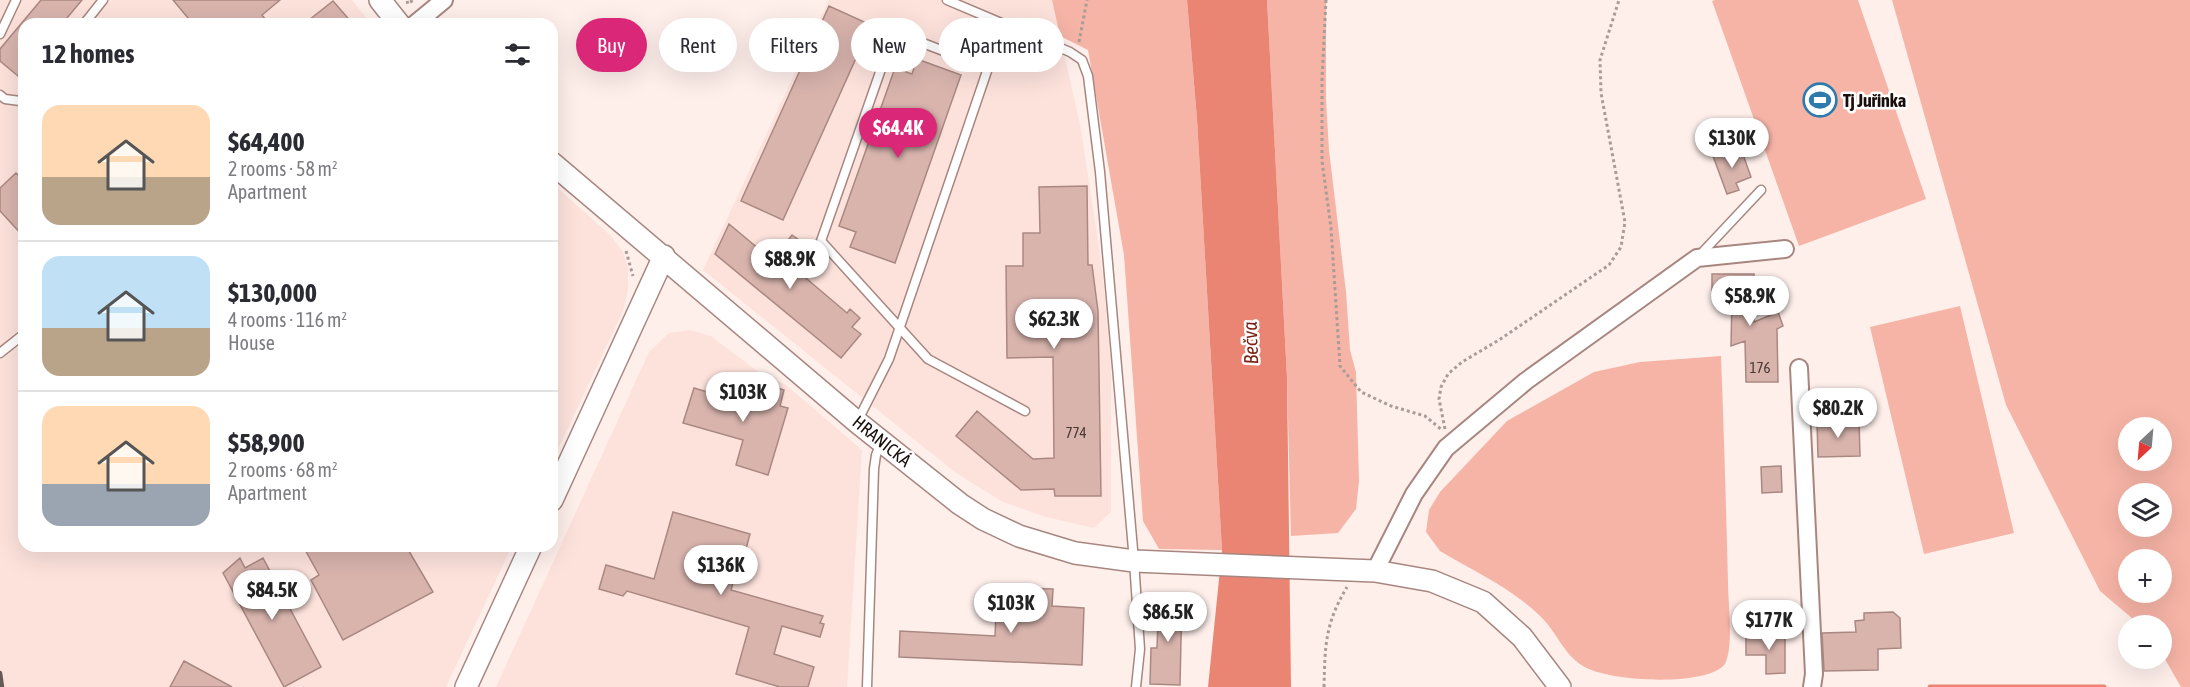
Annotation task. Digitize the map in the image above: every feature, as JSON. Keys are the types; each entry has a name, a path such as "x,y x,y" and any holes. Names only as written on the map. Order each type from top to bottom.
{"street":[{"path":"380,0 394,18"},
{"path":"422,18 444,0"},
{"name":"HRANICKÁ","path":"558,168 857,422 960,504 996,526 1058,549 1134,561 1357,570 1432,581 1483,602 1522,637 1560,687"},
{"path":"1357,570 1446,448 1526,381 1697,258 1785,249"},
{"path":"558,487 664,256"},
{"path":"1799,368 1814,674 1812,687"},
{"path":"466,687 528,552"}],"lane":[{"path":"0,34 16,0"},
{"path":"89,18 103,0"},
{"path":"947,0 989,18"},
{"path":"939,49 894,32 821,241 928,359 1025,411"},
{"path":"1064,50 1082,60 1088,76 1100,172 1134,561 1140,649 1136,687"},
{"path":"857,422 890,359 987,72"},
{"path":"0,95 5,99 18,101"},
{"path":"1697,258 1761,190"},
{"path":"0,353 18,339"},
{"path":"867,687 874,469 878,447 882,442"}],"path":[{"path":"406,0 408,4 413,0"},
{"path":"1076,55 1087,0"},
{"path":"1326,0 1322,80 1323,161 1331,228 1340,366 1361,392 1391,406 1425,417 1446,434 1440,414 1439,399 1441,387 1448,374 1462,362 1499,340 1609,265 1621,246 1626,222 1601,93 1600,60 1619,0"},
{"path":"622,244 633,273 632,285"},
{"path":"1324,687 1324,646 1332,613 1357,570"}],"shaded area":[{"path":"0,0 352,0 366,18 18,18 18,552 509,552 446,687 0,687"},
{"path":"829,0 1052,0 1056,18 939,18 939,72 1064,72 1064,53 1081,129 1103,275 1111,370 1111,512 1094,528 1046,517 1003,502 956,473 703,270 795,72 839,72 839,18 821,18"},
{"path":"1052,0 1187,0 1197,119 1222,550 1159,549 1143,521 1124,255 1088,50 1064,38 1064,18 1056,18"},
{"path":"1267,0 1326,0 1326,100 1329,150 1346,292 1350,350 1356,372 1359,481 1356,509 1338,533 1291,536 1287,378"},
{"name":"Tj Juřinka","path":"1858,0 1926,199 1799,246 1712,1"},
{"path":"1892,0 2190,0 2190,687 2181,687 2171,669 2172,615 2128,615 2100,591 2006,405"},
{"path":"558,188 611,236 623,252 628,268 628,291 623,311 558,449"},
{"path":"1960,306 2014,533 1924,554 1870,327"},
{"path":"690,330 711,336 761,374 785,384 862,450 847,687 496,687 649,352 669,333"},
{"path":"1721,356 1730,636 1725,664 1715,671 1699,676 1657,680 1613,676 1583,666 1570,655 1545,621 1528,605 1504,588 1440,551 1426,532 1429,510 1440,492 1507,421 1594,372 1640,362"}],"water":[{"name":"Bečva","path":"1187,0 1267,0 1287,378 1291,687 1208,687 1222,550 1197,119"}],"building":[{"path":"41,0 82,0 67,18 26,18"},
{"path":"173,0 280,0 262,15 264,18 188,18"},
{"path":"333,1 348,18 312,18"},
{"path":"829,6 856,18 851,18 851,69 783,220 741,201 799,72 839,72 839,18 824,18"},
{"path":"18,27 18,76 0,61 0,49"},
{"path":"927,63 939,67 939,72 953,72 961,75 895,263 850,247 856,232 839,226 894,72 912,74 913,72 927,72"},
{"path":"1740,146 1751,177 1736,183 1739,190 1727,194 1713,156"},
{"path":"16,173 18,175 18,230 0,211 0,188"},
{"path":"1087,186 1088,265 1092,265 1098,311 1101,496 1055,496 1054,489 1021,490 956,436 977,411 1033,459 1054,458 1053,357 1007,358 1006,266 1023,266 1023,233 1040,233 1039,187"},
{"path":"729,224 772,260 792,235 803,243 787,262 847,313 850,309 860,318 852,327 861,334 841,358 715,254"},
{"path":"1712,274 1754,274 1754,322 1778,312 1783,326 1777,329 1778,382 1746,382 1745,341 1731,346 1732,297 1712,297"},
{"path":"760,383 784,390 780,406 788,408 768,475 736,465 743,440 683,423 694,388 753,406"},
{"path":"1859,421 1860,456 1818,457 1817,422"},
{"path":"1781,466 1782,492 1762,493 1761,467"},
{"path":"673,512 750,534 742,564 738,563 731,590 823,616 820,623 824,624 820,637 782,626 774,654 814,667 808,687 780,687 736,674 749,627 627,591 623,596 599,589 606,565 654,579"},
{"path":"306,552 410,552 433,592 343,640 311,580 319,575"},
{"path":"240,558 245,568 263,558 321,667 284,687 223,573"},
{"path":"997,587 1053,589 1052,606 1084,608 1082,665 899,657 900,631 995,636"},
{"path":"1159,596 1182,596 1180,685 1150,684 1151,648 1157,648"},
{"path":"1893,612 1900,618 1901,648 1878,649 1878,670 1824,671 1822,633 1856,632 1855,621 1864,620 1864,613"},
{"path":"1785,635 1785,673 1766,674 1766,655 1746,655 1746,636"},
{"path":"184,661 232,687 170,687"}],"waterway":[{"path":"1930,687 2104,687"}],"railway":[{"path":"0,673 2,687"}],"place":[{"name":"Tj Juřinka","path":"1820,100"}]}
